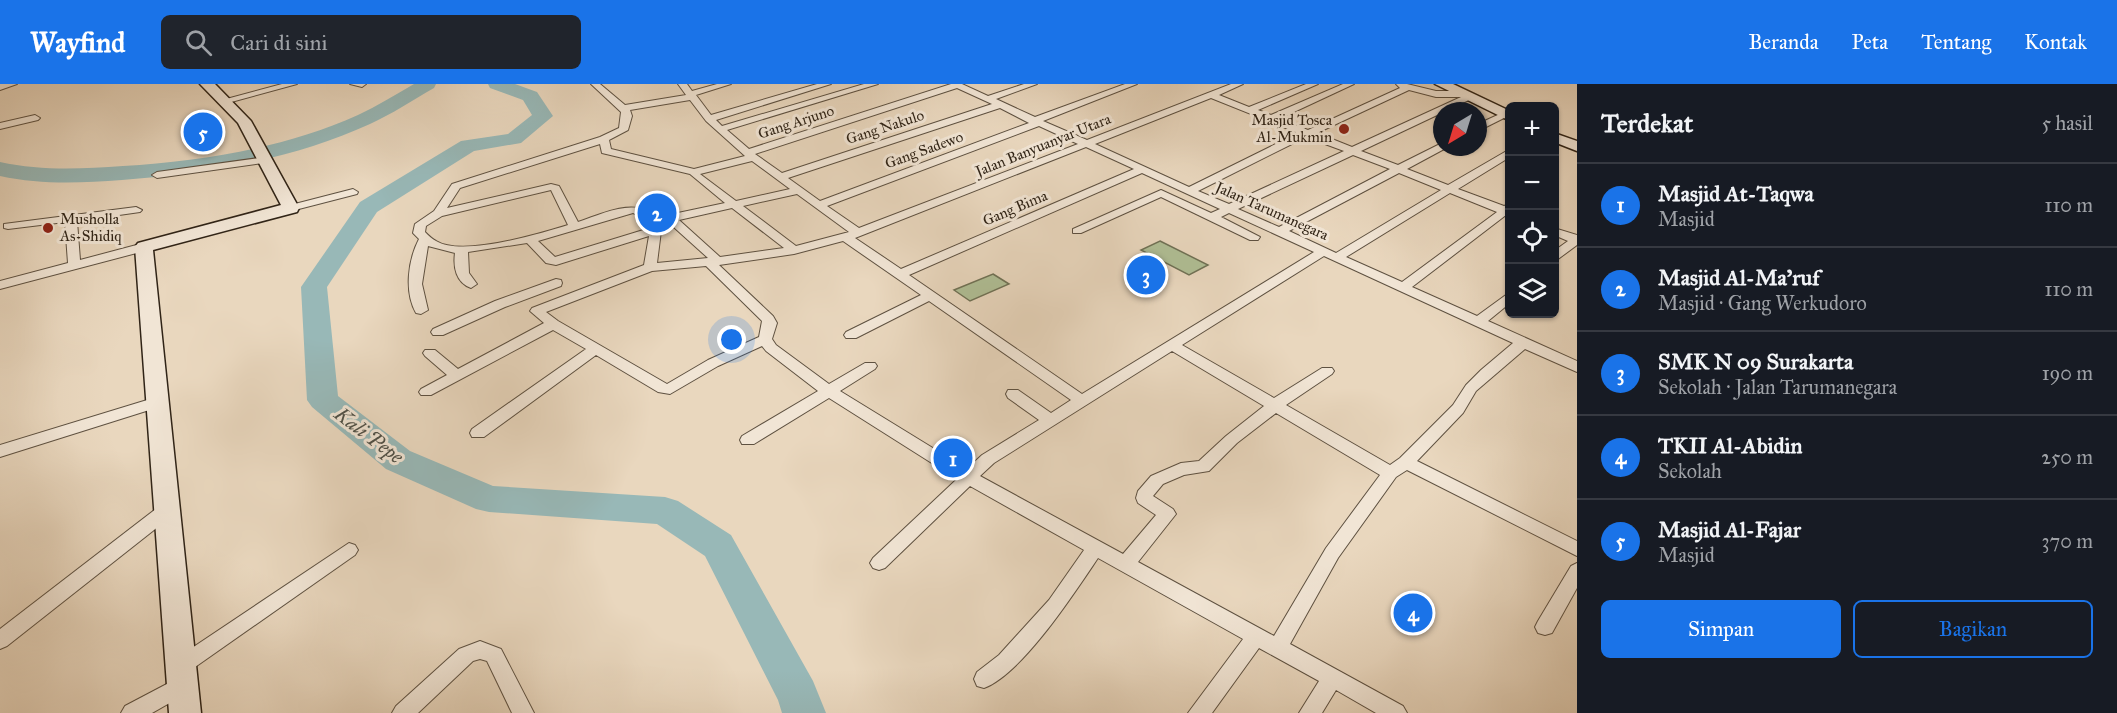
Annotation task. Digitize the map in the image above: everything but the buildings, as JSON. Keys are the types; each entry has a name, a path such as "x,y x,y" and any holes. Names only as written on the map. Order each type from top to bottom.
{"street":[{"path":"0,87 13,84"},
{"path":"207,84 244,121 291,208"},
{"path":"224,100 293,84"},
{"path":"354,84 362,84"},
{"path":"438,213 451,190 456,186 601,140 625,128 627,116 624,108 595,84"},
{"path":"682,84 710,119 750,156 819,205 901,274 1081,400"},
{"path":"624,108 691,95 727,84"},
{"path":"710,119 827,84"},
{"path":"721,129 874,84"},
{"path":"988,99 1033,84"},
{"name":"Gang Sadewo","path":"819,205 1133,84"},
{"name":"Jalan Banyuanyar Utara","path":"537,312 650,267 794,250 852,235 926,209 1239,84"},
{"path":"1250,110 1314,84"},
{"path":"1270,119 1350,84"},
{"path":"1398,84 1436,94 1465,95"},
{"path":"1442,84 1505,115"},
{"name":"Jalan Tarumanegara","path":"957,85 1577,367"},
{"name":"Gang Arjuno","path":"695,172 750,156 957,85"},
{"path":"1189,191 1306,133 1408,87"},
{"path":"1211,95 1448,190 1505,209"},
{"path":"1211,217 1352,152 1465,95"},
{"name":"Gang Nakulo","path":"780,177 1000,105"},
{"path":"1487,124 1505,117"},
{"path":"0,126 35,118"},
{"path":"1559,139 1577,146"},
{"path":"601,140 606,151 695,172 695,175 734,206 794,250"},
{"path":"1281,231 1433,150"},
{"path":"879,563 988,459 1172,345 1448,190 1505,154"},
{"path":"157,175 265,160"},
{"name":"Gang Bima","path":"901,274 1141,170"},
{"path":"518,297 553,324 663,389 670,389 713,363 765,339 770,323 768,319 713,261 644,211 631,210 530,239 495,247 462,250 432,246 423,241 418,233 421,224 438,213 551,187 555,188 574,226"},
{"path":"530,239 550,260 556,261 661,223 798,191"},
{"path":"0,285 353,192"},
{"path":"1077,231 1161,193 1254,237"},
{"path":"8,226 136,210"},
{"path":"1404,287 1505,212"},
{"path":"71,218 74,265"},
{"path":"650,267 661,223"},
{"path":"1559,233 1577,239"},
{"path":"1559,254 1577,239"},
{"path":"421,310 417,303 415,273 423,241"},
{"path":"144,247 185,713"},
{"path":"462,250 460,258 463,274 471,284"},
{"path":"438,332 555,283"},
{"path":"851,335 931,295"},
{"path":"1479,322 1505,299"},
{"path":"426,392 553,324"},
{"path":"765,339 771,348 827,391 969,478 1396,713"},
{"path":"1278,647 1332,553 1390,472 1406,462 1458,409 1471,388 1486,373 1524,342"},
{"path":"1172,345 1390,472"},
{"path":"478,433 597,348"},
{"path":"430,353 457,375"},
{"path":"748,440 870,366"},
{"path":"1125,564 1167,514 1144,498 1157,480 1181,469 1203,467 1222,447 1273,404 1327,371"},
{"path":"1012,394 1050,420"},
{"path":"0,451 157,402"},
{"path":"1406,462 1577,549"},
{"path":"0,640 167,510"},
{"path":"984,679 1006,661 1056,606 1095,547"},
{"path":"132,713 349,550"},
{"path":"1545,627 1577,572"},
{"path":"1199,713 1257,636"},
{"path":"403,713 466,655 479,650 488,651 494,655 522,713"},
{"path":"1310,713 1332,678"}],"green space":[{"path":"1160,241 1208,265 1189,275 1141,250"},
{"path":"993,274 1009,284 970,301 954,290"}],"waterway":[{"path":"0,169 40,175 95,175 142,172 239,158 333,132 371,116 427,84"},
{"name":"Kali Pepe","path":"497,84 530,96 543,116 514,139 468,145 368,207 314,287 323,400 398,460 489,499 665,511 718,546 798,695 804,713"}],"place":[{"name":"Masjid Tosca Al-Mukmin","path":"1344,129"},
{"name":"Masjid Al-Fajar","path":"203,132"},
{"name":"Masjid Al-Ma'ruf","path":"657,213"},
{"name":"Musholla As-Shidiq","path":"48,228"},
{"name":"SMK N 09 Surakarta","path":"1146,275"},
{"name":"Masjid At-Taqwa","path":"953,458"},
{"name":"TKII Al-Abidin","path":"1413,613"}]}
